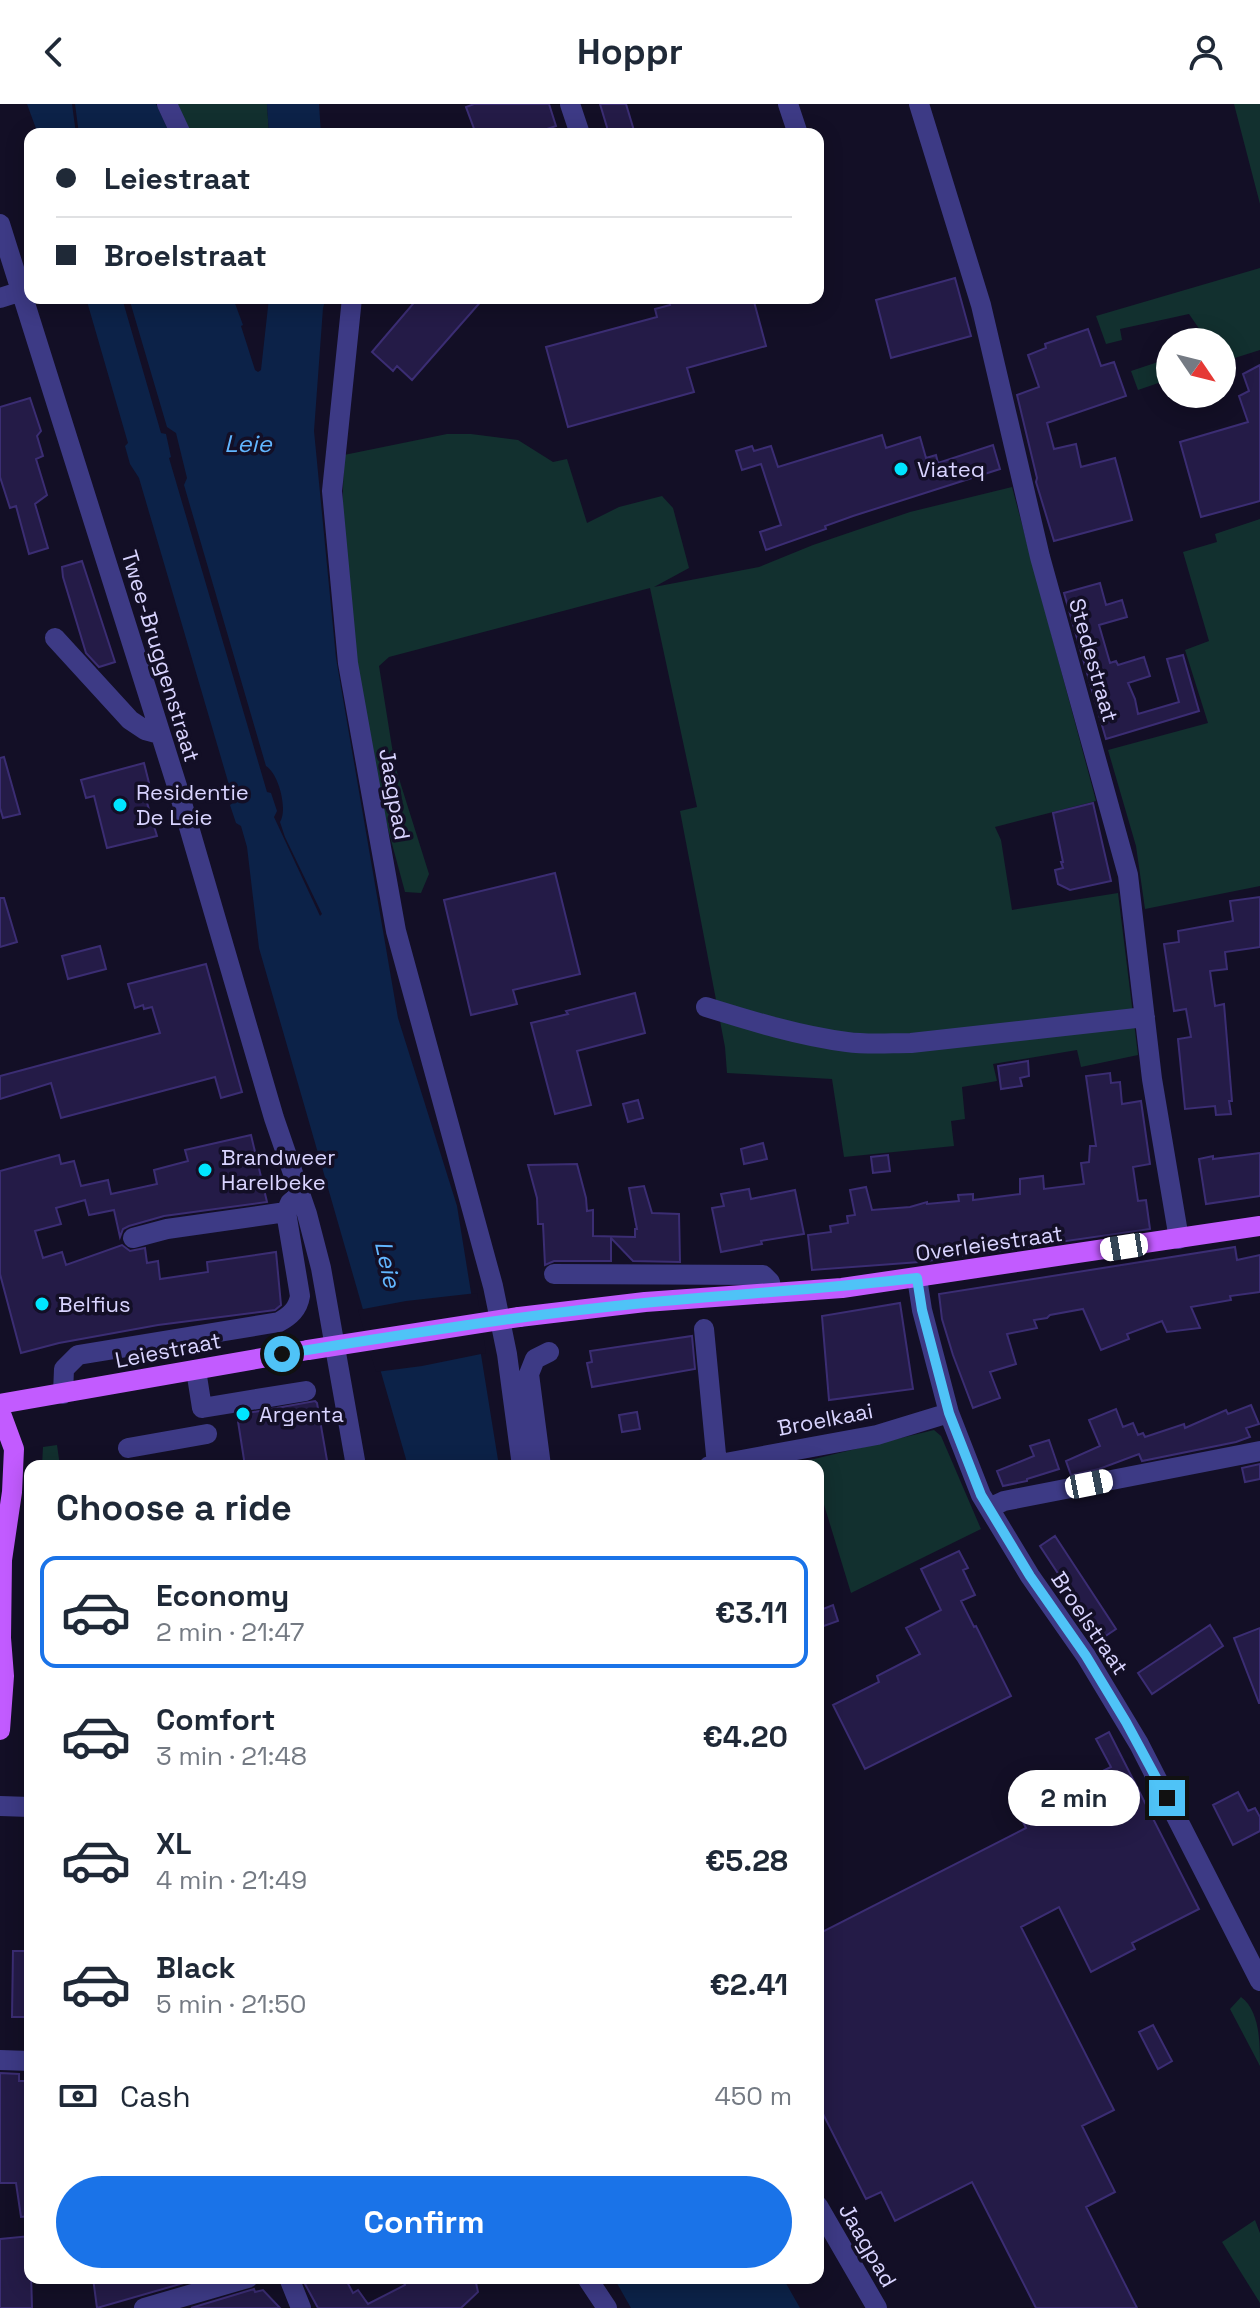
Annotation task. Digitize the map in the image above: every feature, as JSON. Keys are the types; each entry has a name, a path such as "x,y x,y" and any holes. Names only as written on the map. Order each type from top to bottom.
{"main road":[{"name":"Overleiestraat","path":"519,1317 645,1302 917,1278 1260,1226"},
{"name":"Leiestraat","path":"0,1404 63,1385 196,1370 229,1362 519,1317"},
{"path":"0,1411 14,1449 12,1492 2,1560 4,1676 0,1730"}],"street":[{"path":"167,104 178,128"},
{"path":"570,104 578,128"},
{"path":"788,104 796,128"},
{"name":"Stedestraat","path":"919,104 981,305 1040,557 1128,875 1152,1079 1179,1239"},
{"name":"Twee-Bruggenstraat","path":"0,224 24,297"},
{"path":"0,298 22,291"},
{"name":"Twee-Bruggenstraat","path":"26,304 321,1268 355,1460"},
{"name":"Jaagpad","path":"351,304 332,491 348,663 396,931 493,1286 507,1354 521,1460"},
{"path":"55,638 130,720 145,730 160,734"},
{"path":"706,1007 814,1035 880,1044 1145,1017"},
{"path":"133,1238 167,1229 286,1212 299,1195"},
{"name":"Leiestraat","path":"63,1385 64,1369 78,1355 279,1322 287,1317 299,1304 300,1296 286,1212"},
{"path":"554,1274 763,1275 770,1282 772,1293"},
{"name":"Broelstraat","path":"917,1278 922,1310 949,1413 981,1495 1139,1744 1260,1981"},
{"path":"704,1329 713,1460"},
{"path":"540,1460 529,1374 535,1359 549,1352"},
{"path":"196,1370 202,1408 306,1391"},
{"name":"Broelkaai","path":"740,1460 877,1435 949,1413"},
{"path":"128,1448 207,1434"},
{"path":"989,1508 1004,1501 1260,1451"},
{"path":"0,1806 24,1807"},
{"path":"0,2060 24,2061"},
{"name":"Jaagpad","path":"824,2216 877,2308"},
{"path":"144,2308 227,2284"},
{"path":"291,2284 301,2308"},
{"path":"591,2284 607,2308"}],"green space":[{"path":"174,104 267,104 269,128 185,128"},
{"path":"1234,104 1260,104 1260,204"},
{"path":"1260,268 1260,350 1236,358 1236,328 1199,328 1189,314 1120,329 1122,340 1106,344 1096,316"},
{"path":"1156,363 1156,384 1138,390 1131,371"},
{"path":"447,434 518,440 553,462 567,459 587,523 619,507 662,496 673,508 689,568 654,587 759,567 910,512 1012,487 1096,801 995,827 1001,840 1012,910 1118,893 1138,1055 1081,1067 1077,1050 993,1064 997,1081 962,1087 965,1119 951,1121 954,1146 844,1157 832,1079 727,1073 725,1047 680,811 697,807 650,588 389,657 379,666 395,766 429,874 421,893 405,892 381,803 356,657 342,525 344,455"},
{"path":"1260,519 1260,886 1145,909 1136,846 1108,750 1208,723 1185,650 1209,641 1183,552 1217,542 1215,534"},
{"path":"934,1430 941,1436 981,1529 851,1593 824,1505 824,1460 810,1460"},
{"path":"57,1445 59,1460 42,1460 43,1447"},
{"path":"1241,1997 1255,2019 1260,2066 1230,2009"},
{"path":"1255,2220 1260,2233 1260,2303 1222,2242"}],"water":[{"path":"27,104 72,104 75,128 36,128"},
{"path":"75,104 156,104 167,128 78,128"},
{"path":"267,104 319,104 321,128 269,128"},
{"name":"Leie","path":"88,304 124,304 161,433 166,434 169,458 267,792 271,793 277,811 274,817 320,916 322,914 280,822 283,809 281,792 275,776 266,766 184,485 187,478 176,433 167,427 131,304 235,304 258,372 261,370 268,304 324,304 314,431 336,658 398,1018 457,1206 498,1460 406,1460 259,948 247,847 230,805 234,802 139,478 130,464 125,446 128,443"},
{"path":"617,2284 786,2284 800,2308 631,2308"}],"pier":[{"path":"477,1293 486,1353 376,1372 358,1310"}],"building":[{"path":"474,104 549,104 556,126 474,128 466,107"},
{"path":"600,104 626,104 633,128 607,128"},
{"path":"955,278 971,336 891,358 876,300"},
{"path":"413,304 479,304 412,380 397,366 393,371 372,352"},
{"path":"755,304 766,346 687,368 694,392 568,427 546,347 657,317 655,309 670,305"},
{"path":"1088,329 1101,366 1114,362 1126,396 1047,423 1054,449 1076,444 1081,467 1115,458 1132,520 1054,541 1036,482 1017,395 1039,387 1028,355 1046,348 1045,344"},
{"path":"1260,365 1260,501 1201,517 1180,442 1248,422 1239,396 1249,391 1243,374"},
{"path":"30,398 41,431 37,436 43,456 36,459 47,495 35,504 48,548 29,554 16,506 10,508 0,477 0,407"},
{"path":"882,435 886,448 920,437 926,458 936,455 938,463 993,445 1000,469 853,516 766,550 760,532 781,525 761,464 742,470 736,451 752,446 754,451 771,446 778,467"},
{"path":"82,561 115,662 99,667 86,653 63,577 62,567"},
{"path":"1100,583 1106,605 1122,600 1127,617 1099,625 1110,663 1116,661 1118,665 1144,657 1150,676 1128,683 1138,714 1179,702 1167,659 1183,655 1199,711 1106,739 1064,593"},
{"path":"4,757 20,814 3,818 0,808 0,758"},
{"name":"Residentie De Leie","path":"144,763 149,783 142,786 157,836 107,848 94,796 86,798 81,780"},
{"path":"1093,803 1111,881 1070,890 1058,884 1055,870 1063,868 1063,862 1053,813"},
{"path":"555,873 580,974 513,990 517,1004 471,1015 444,900"},
{"path":"1260,897 1260,947 1225,952 1227,969 1210,971 1215,1006 1224,1004 1231,1114 1216,1115 1215,1106 1185,1109 1178,1039 1191,1037 1186,1009 1174,1011 1164,944 1179,942 1178,931 1233,921 1230,901"},
{"path":"0,898 4,898 17,942 0,947"},
{"path":"100,946 106,969 68,979 62,956"},
{"path":"206,964 242,1092 221,1098 215,1077 61,1118 51,1083 0,1099 0,1076 160,1033 152,1007 144,1009 143,1005 135,1008 128,984"},
{"path":"635,993 645,1033 577,1051 591,1105 555,1114 531,1023"},
{"path":"1028,1061 1029,1076 1020,1078 1022,1086 1001,1089 998,1066"},
{"path":"1110,1073 1111,1083 1120,1082 1122,1104 1141,1101 1150,1164 1133,1167 1138,1201 1146,1200 1150,1229 920,1262 812,1270 808,1235 831,1232 830,1226 848,1223 847,1216 855,1215 850,1190 866,1187 872,1210 959,1201 958,1195 973,1194 973,1200 1020,1194 1020,1179 1043,1176 1044,1189 1084,1184 1081,1163 1089,1162 1090,1146 1096,1146 1086,1076"},
{"path":"638,1100 643,1118 628,1122 623,1104"},
{"path":"251,1135 267,1202 164,1216 129,1226 123,1229 120,1237 114,1210 89,1215 85,1200 56,1208 61,1224 35,1231 43,1258 62,1252 66,1265 122,1245 130,1251 145,1248 147,1263 158,1261 160,1279 208,1272 207,1262 276,1252 281,1305 275,1310 158,1325 21,1353 0,1274 0,1171 59,1155 61,1164 74,1161 81,1186 108,1180 111,1194 157,1184 154,1170 188,1161 185,1150"},
{"path":"763,1143 767,1159 744,1164 741,1149"},
{"path":"1260,1153 1260,1196 1206,1204 1199,1159"},
{"path":"888,1155 890,1171 873,1173 871,1157"},
{"path":"577,1164 587,1211 593,1210 593,1236 635,1237 637,1229 629,1188 644,1186 652,1213 679,1214 680,1262 633,1261 611,1238 611,1261 554,1261 545,1265 543,1224 538,1224 537,1198 528,1165"},
{"path":"749,1189 751,1199 795,1190 804,1234 721,1252 712,1208 724,1206 721,1194"},
{"path":"1235,1247 1237,1260 1260,1255 1260,1292 1230,1296 1231,1300 1191,1307 1200,1328 1167,1332 1162,1321 1127,1334 1129,1339 1101,1350 1083,1309 1034,1320 1037,1328 1007,1334 1016,1364 990,1372 1000,1398 973,1408 942,1319 939,1294"},
{"path":"900,1303 913,1389 829,1400 822,1316"},
{"path":"692,1336 695,1369 592,1387 587,1363 592,1362 590,1351"},
{"path":"315,1401 327,1460 244,1460 237,1415"},
{"path":"1251,1405 1259,1424 1246,1428 1250,1437 1236,1442 1142,1461 1139,1454 1099,1469 1071,1475 1066,1461 1100,1446 1089,1420 1116,1409 1123,1427 1133,1423 1138,1435 1143,1433 1145,1437 1184,1424 1185,1428 1226,1410 1228,1414"},
{"path":"637,1412 640,1429 622,1432 619,1415"},
{"path":"1049,1440 1059,1469 1003,1486 997,1471 1034,1456 1030,1446"},
{"path":"1260,1464 1260,1479 1245,1482 1242,1468"},
{"path":"1055,1536 1116,1629 1101,1639 1040,1546"},
{"path":"959,1551 968,1568 963,1570 975,1595 961,1601 1011,1696 865,1769 833,1705 879,1682 877,1676 920,1654 906,1628 941,1610 921,1569"},
{"path":"833,1605 838,1621 824,1626 824,1609"},
{"path":"1210,1625 1223,1646 1152,1694 1138,1673"},
{"path":"1260,1628 1260,1703 1259,1703 1234,1638"},
{"path":"1109,1732 1199,1909 1132,1943 1135,1949 1091,1972 1059,1907 1021,1927 1114,2110 1082,2126 1115,2192 1086,2207 1137,2308 1036,2308 972,2182 895,2221 881,2192 866,2199 824,2116 824,1931 1026,1828 1018,1812 1111,1767 1096,1739"},
{"path":"1238,1792 1248,1811 1255,1808 1260,1817 1260,1831 1233,1845 1213,1805"},
{"path":"13,1951 24,1951 24,2017 12,2017"},
{"path":"1153,2025 1172,2061 1158,2069 1139,2032"},
{"path":"0,2073 19,2074 19,2081 24,2081 24,2217 21,2217 16,2183 0,2183"},
{"path":"24,2237 24,2284 31,2284 32,2308 0,2308 0,2239"},
{"path":"94,2284 180,2284 97,2308"},
{"path":"305,2284 348,2284 353,2293 358,2290 368,2304 405,2284 476,2284 478,2292 461,2308 318,2308"},
{"path":"254,2289 255,2292 263,2290 280,2308 191,2308"}],"place":[{"name":"Viateq","path":"901,469"},
{"name":"Residentie De Leie","path":"120,805"},
{"name":"Brandweer Harelbeke","path":"205,1170"},
{"name":"Belfius","path":"42,1304"},
{"name":"Argenta","path":"243,1414"}],"route":[{"path":"282,1354 519,1317 645,1302 842,1288 917,1278 922,1310 949,1413 981,1495 1030,1576 1086,1656 1139,1744 1167,1798"}]}
